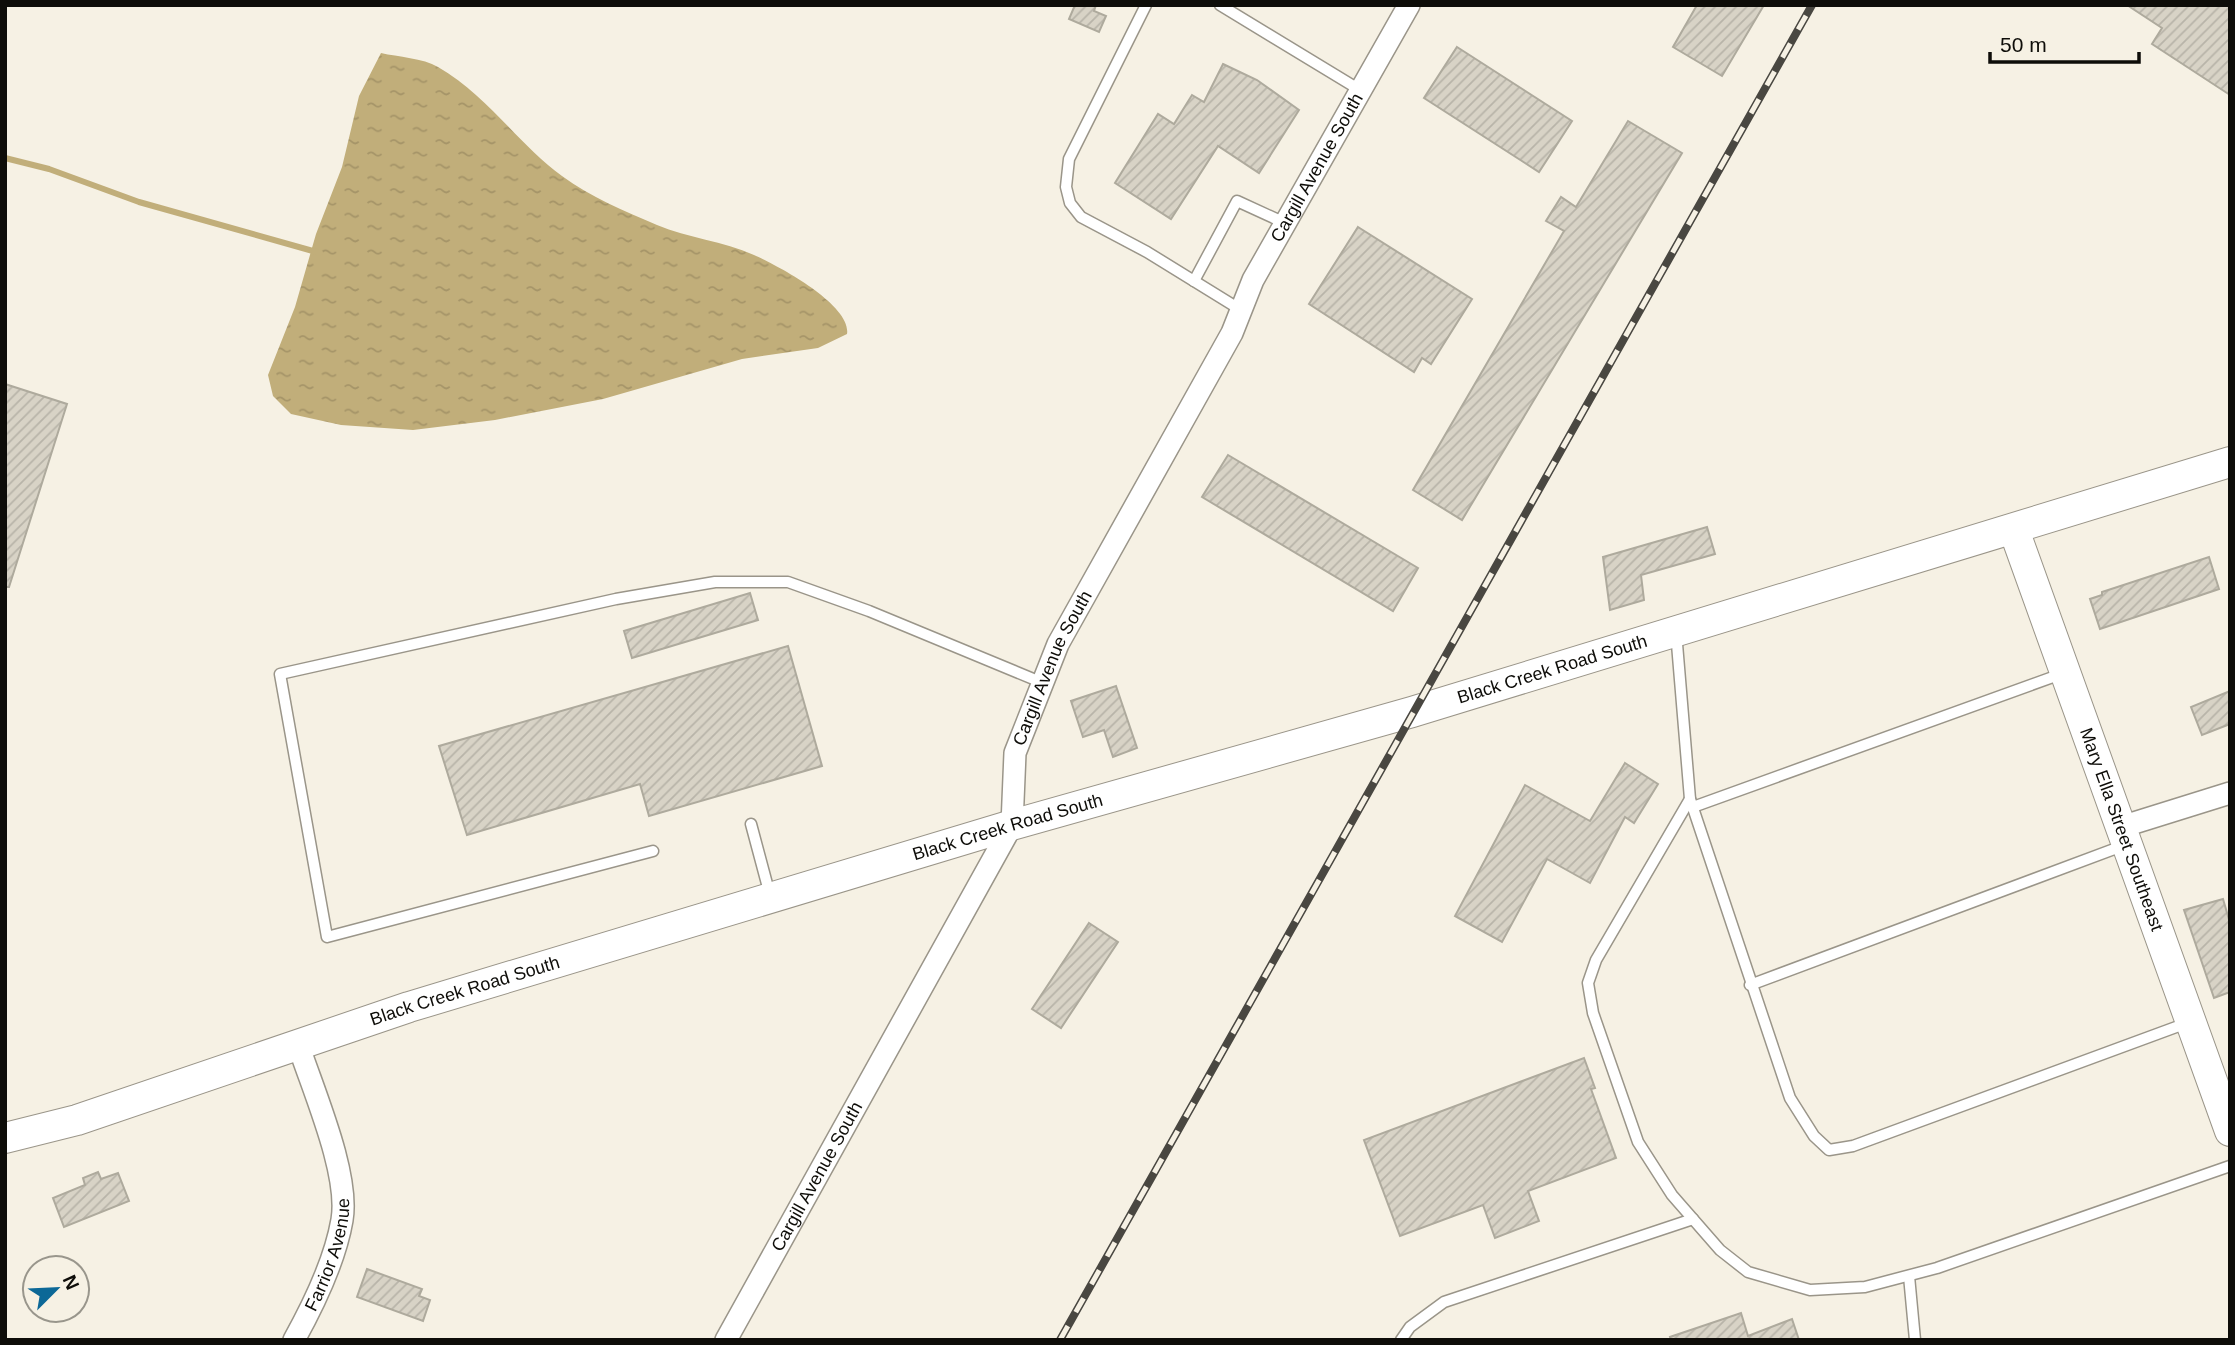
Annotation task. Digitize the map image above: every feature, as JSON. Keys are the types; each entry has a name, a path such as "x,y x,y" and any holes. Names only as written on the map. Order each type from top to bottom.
{"street":[{"name":"Cargill Avenue South","path":"726,1340 1012,825 1015,753 1058,644 1232,332 1252,280 1409,5"},
{"name":"Black Creek Road South","path":"5,1138 77,1119 298,1044 771,898 1012,825 1387,719 2230,462"},
{"name":"Mary Ella Street Southeast","path":"2014,530 2067,672 2188,1022 2230,1131"},
{"path":"2125,836 2230,793"},
{"name":"Farrior Avenue","path":"294,1340 330,1261 343,1219 338,1166 298,1044"}],"lane":[{"path":"1146,5 1069,159 1066,187 1070,203 1081,217 1241,310"},
{"path":"1220,5 1360,90"},
{"path":"1194,281 1237,201 1285,223"},
{"path":"653,851 327,937 280,674 616,599 715,582 788,582 869,611 1043,683"},
{"path":"1676,630 1692,803 1750,985 1790,1098 1814,1136 1829,1150 1853,1146 2188,1022"},
{"path":"2067,672 1692,803 1596,960 1588,983 1593,1013 1639,1142 1653,1170 1720,1250 1748,1272 1810,1290 1865,1287 1909,1276 2230,1166"},
{"path":"751,824 771,898"},
{"path":"1750,985 2125,836"},
{"path":"1401,1340 1410,1327 1444,1302 1693,1219"},
{"path":"1909,1276 1915,1340"}],"water":[{"path":"381,53 425,62 455,78 487,105 546,163 573,184 596,197 669,229 742,250 795,277 838,311 845,323 847,334 818,348 742,359 603,399 495,420 413,430 341,425 291,414 273,396 268,375 295,307 316,234 342,167 359,96"}],"building":[{"path":"1075,5 1096,5 1094,11 1106,16 1099,32 1069,19"},
{"path":"1697,5 1764,5 1722,76 1673,47"},
{"path":"2127,5 2230,5 2230,95 2152,44 2162,28"},
{"path":"1457,47 1572,121 1539,172 1424,98"},
{"path":"1223,64 1257,80 1299,110 1259,173 1218,146 1171,219 1115,183 1158,114 1174,124 1192,95 1204,102"},
{"path":"1628,121 1682,153 1462,520 1413,490 1564,231 1546,221 1561,197 1576,207"},
{"path":"1358,227 1472,299 1431,364 1422,358 1414,372 1309,304"},
{"path":"5,384 67,404 9,587 5,587"},
{"path":"1228,455 1418,568 1393,611 1202,497"},
{"path":"1707,527 1715,554 1641,575 1644,600 1610,610 1603,557"},
{"path":"2209,557 2219,589 2100,629 2090,599 2102,595 2102,592"},
{"path":"750,593 758,620 632,658 624,631"},
{"path":"788,646 822,766 649,816 640,784 467,835 439,746"},
{"path":"1116,686 1137,748 1113,757 1104,730 1083,737 1071,701"},
{"path":"2230,691 2230,724 2202,735 2191,707"},
{"path":"1625,763 1658,784 1634,823 1625,817 1590,883 1547,859 1502,942 1455,916 1525,785 1590,821"},
{"path":"2223,899 2230,923 2230,992 2214,998 2184,910"},
{"path":"1089,923 1118,942 1061,1028 1032,1009"},
{"path":"1584,1058 1595,1088 1591,1089 1616,1158 1528,1191 1539,1221 1495,1238 1483,1205 1400,1236 1364,1140"},
{"path":"98,1172 101,1179 118,1173 129,1201 64,1227 53,1198 85,1185 83,1178"},
{"path":"367,1269 422,1289 419,1296 430,1300 423,1321 357,1297"},
{"path":"1741,1313 1748,1336 1792,1319 1799,1340 1671,1340 1670,1337"}],"waterway":[{"path":"5,158 49,169 139,202 320,253"}],"railway":[{"path":"1060,1340 1812,5"}]}
